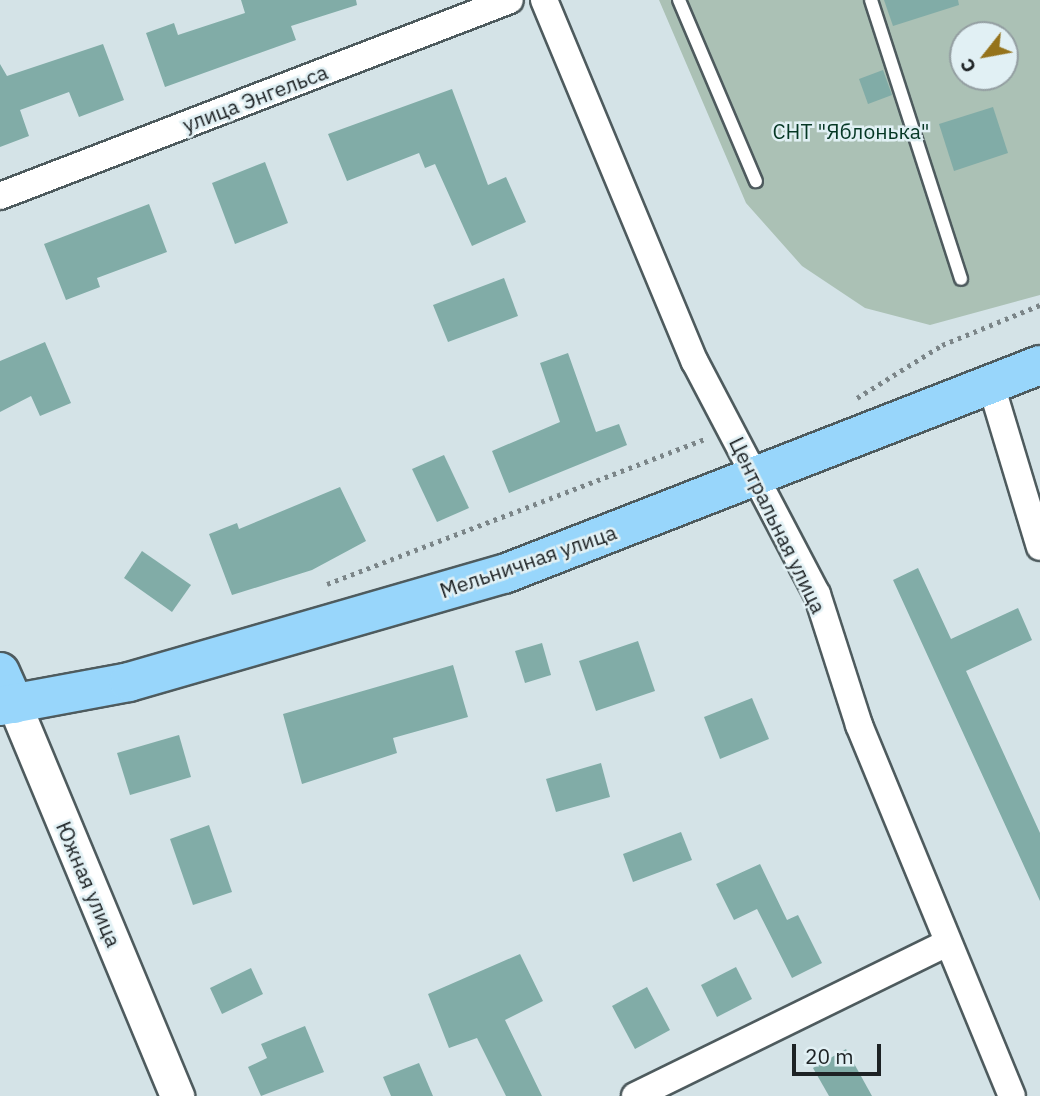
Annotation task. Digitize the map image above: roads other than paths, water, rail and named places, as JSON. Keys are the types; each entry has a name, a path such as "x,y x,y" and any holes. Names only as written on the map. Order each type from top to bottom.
{"main road":[{"name":"Мельничная улица","path":"5,694 129,682 503,574 1040,365"}],"street":[{"name":"улица Энгельса","path":"0,196 510,0"},
{"name":"Центральная улица","path":"544,0 695,362 817,594 859,725 1012,1096"},
{"path":"991,384 1040,547"},
{"name":"Южная улица","path":"5,694 177,1096"},
{"path":"635,1096 948,943"}],"lane":[{"path":"679,0 756,181"},
{"path":"871,0 961,279"}],"park label":[{"name":"СНТ \"Яблонька\"","path":"851,131"}]}
